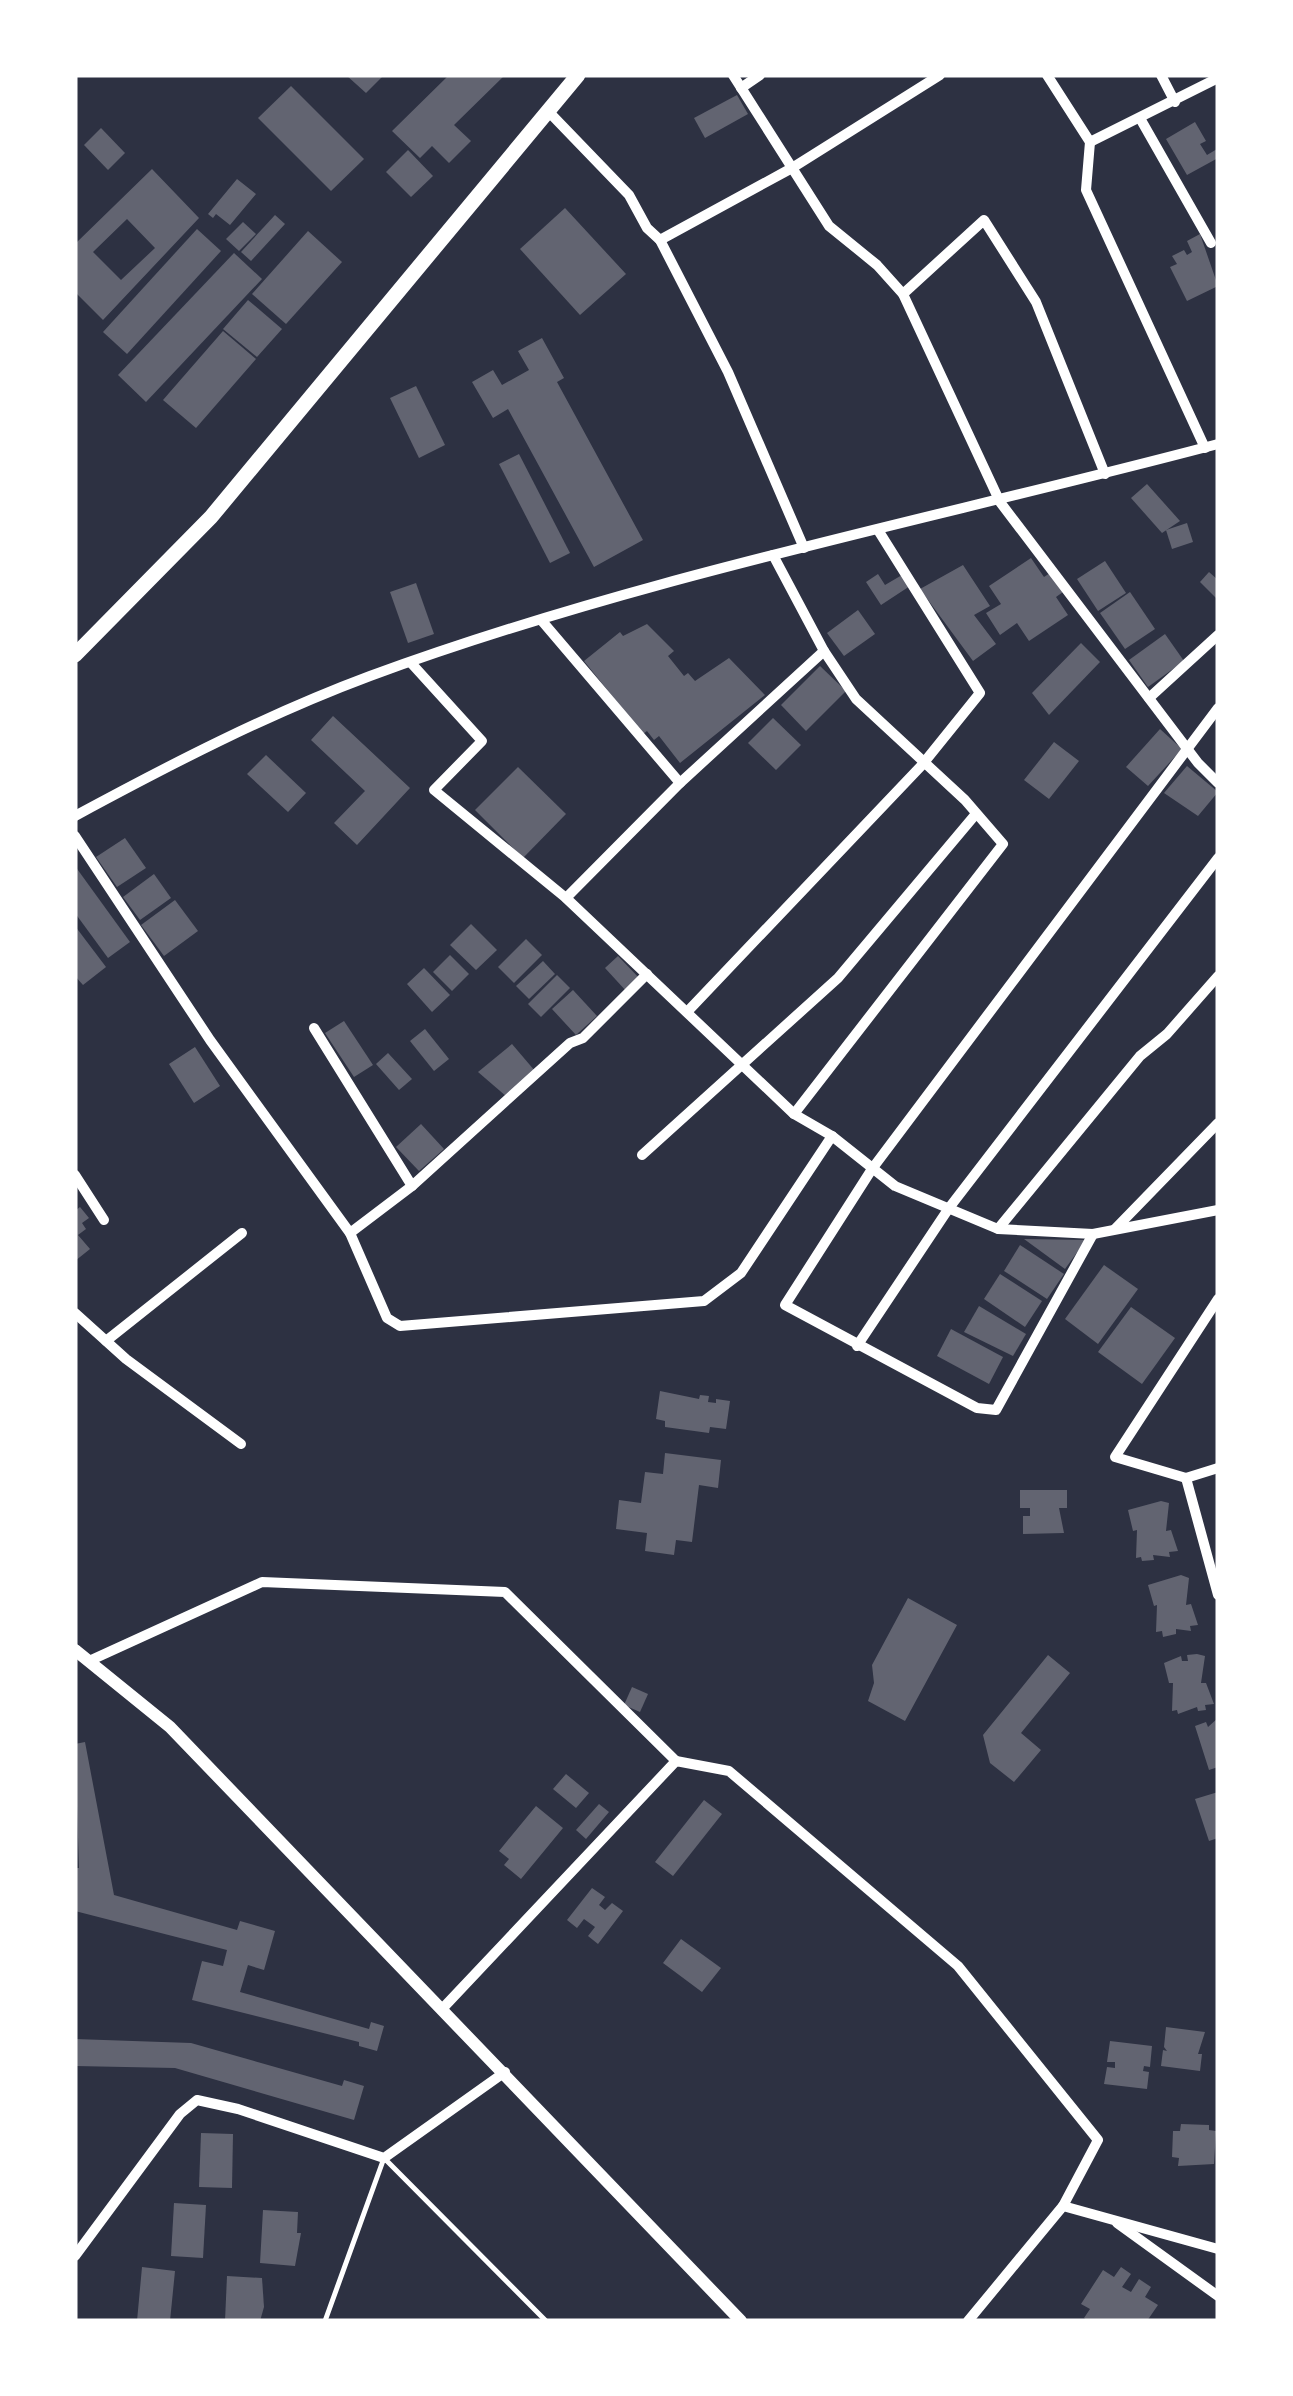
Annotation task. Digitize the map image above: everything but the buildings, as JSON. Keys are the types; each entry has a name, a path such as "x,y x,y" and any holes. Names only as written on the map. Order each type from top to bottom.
{"main road":[{"path":"81,650 210,517 578,75"}],"street":[{"path":"732,75 829,226 877,265 903,294 1000,502 1189,751 1218,783"},
{"path":"741,88 760,75"},
{"path":"660,240 792,168 940,75"},
{"path":"1047,75 1090,142 1086,190 1205,448"},
{"path":"1160,75 1175,102"},
{"path":"1090,142 1141,120 1218,78"},
{"path":"548,111 629,195 647,228 660,240 728,372 804,548"},
{"path":"1141,120 1211,243"},
{"path":"903,294 984,220 1036,302 1105,474"},
{"path":"75,816 194,752 371,676 679,577 1000,502 1218,444"},
{"path":"688,1011 922,765 980,694 878,530"},
{"path":"773,556 824,650 856,699 922,765 965,800 1003,844 794,1114"},
{"path":"542,621 680,783"},
{"path":"75,633 81,650"},
{"path":"1149,698 1218,634"},
{"path":"566,898 680,783 824,650"},
{"path":"412,664 482,741 434,790 566,898 794,1114 832,1136 895,1186 998,1228 1093,1234 1218,1210"},
{"path":"1093,1234 996,1410 977,1408 785,1305 872,1169 1218,708"},
{"path":"642,1155 838,978 975,815"},
{"path":"75,836 210,1040 350,1233 387,1318 400,1326 704,1301 741,1273 832,1136"},
{"path":"858,1346 949,1208 1218,858"},
{"path":"350,1233 412,1186 570,1042 583,1038 647,974"},
{"path":"998,1228 1140,1056 1167,1034 1218,976"},
{"path":"314,1028 412,1186"},
{"path":"1114,1230 1218,1124"},
{"path":"75,1174 104,1220"},
{"path":"106,1341 242,1233"},
{"path":"1218,1298 1116,1457 1186,1478 1218,1468"},
{"path":"75,1313 242,1444"},
{"path":"1186,1478 1218,1595"},
{"path":"88,1661 262,1582 505,1592 676,1761 730,1771 958,1966 1098,2140 1063,2206 968,2321"},
{"path":"75,1650 170,1727 506,2072 741,2321"},
{"path":"442,2008 676,1761"},
{"path":"75,2256 180,2114 196,2100 238,2109 384,2158 506,2072"},
{"path":"1063,2206 1218,2249"},
{"path":"1108,2217 1218,2296"}],"lane":[{"path":"325,2321 384,2158 546,2321"}]}
